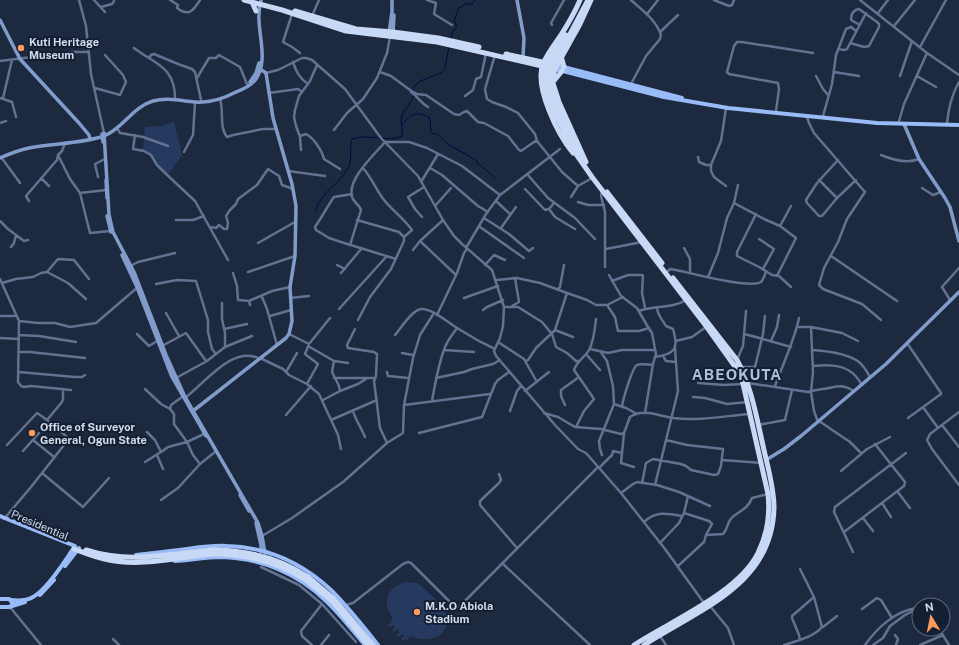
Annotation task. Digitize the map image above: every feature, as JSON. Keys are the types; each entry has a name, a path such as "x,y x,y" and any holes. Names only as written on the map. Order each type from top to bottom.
{"highway":[{"path":"244,0 259,2 350,28 392,32"},
{"path":"567,35 582,0"},
{"path":"540,74 543,64 582,0"},
{"path":"586,165 567,132 546,90 544,79 545,72 551,59 588,0"},
{"path":"591,0 553,74 553,83 559,102 592,177 734,363 746,384 750,414 773,493 774,507 771,528 762,556 752,570 734,588 634,645"},
{"path":"257,11 261,7 259,2"},
{"path":"257,11 259,2"},
{"path":"259,2 346,31 392,32 523,57 536,62"},
{"path":"454,43 486,52 556,67"},
{"path":"536,62 551,50"},
{"path":"553,83 563,69 561,56"},
{"path":"536,62 540,74 541,87 548,108 568,146 586,165 737,360 741,367 758,425 769,507 764,538 758,553 750,566 707,604 647,644"},
{"path":"76,548 123,560 143,557 236,550 262,555 289,566 334,599 373,645"},
{"path":"307,579 332,602 368,645"}],"main road":[{"path":"392,32 393,0"},
{"path":"517,0 524,38 523,57"},
{"path":"0,157 18,149 31,146 97,137 117,128 137,109 151,102 168,99 206,102 220,99 246,88 256,78 262,60 257,11"},
{"path":"0,157 23,149 65,143 103,134 113,128 136,107 159,98 200,100 221,97 247,84 254,77 259,64 257,11"},
{"path":"0,20 20,59 86,131 88,138"},
{"path":"556,67 670,98 726,108 791,114 899,121 947,122 959,124"},
{"path":"192,411 277,345 289,334 292,321 290,287 295,256 296,206 293,189 276,130 266,74 260,69"},
{"path":"563,69 631,84 680,98 712,104 776,111 807,117 864,122 959,124"},
{"path":"904,124 919,159 950,207 959,241"},
{"path":"103,134 110,231 131,270"},
{"path":"103,134 110,219 113,232 131,270 184,398"},
{"path":"97,137 103,142"},
{"path":"138,287 157,341 172,377 246,500 258,523 262,536 263,551 261,564"},
{"path":"763,460 787,447 819,422 901,349 959,292"},
{"path":"192,411 256,524 263,551"},
{"path":"2,518 76,548"},
{"path":"123,560 208,547 226,546 263,551 303,568 331,590 378,645"},
{"path":"0,598 22,601 37,594 76,548"},
{"path":"1,608 11,607 32,600 42,594 76,548"},
{"path":"123,560 143,565 220,557 235,558 261,564 293,576 316,592 337,612 360,643 365,645"},
{"path":"11,600 13,603 11,607"}],"street":[{"path":"80,0 86,26 91,74 103,134"},
{"path":"94,0 105,12"},
{"path":"170,0 178,5 177,8 186,13 191,10 200,0"},
{"path":"312,16 318,0"},
{"path":"427,0 436,3 434,14 452,25"},
{"path":"552,25 551,23 564,0"},
{"path":"630,0 647,14 660,32 660,39 646,56 631,84"},
{"path":"647,14 658,0"},
{"path":"714,0 729,6 732,5 734,0"},
{"path":"860,0 927,53 959,75"},
{"path":"878,13 888,0"},
{"path":"894,26 914,0"},
{"path":"920,47 946,0"},
{"path":"101,7 112,4 114,1"},
{"path":"850,43 864,47 869,46 879,27 879,24 859,9 855,10 852,14 852,21 860,25"},
{"path":"838,49 846,50 866,13"},
{"path":"292,14 283,42 292,46 300,53"},
{"path":"660,32 678,14"},
{"path":"823,116 829,95 838,49 846,29 851,28 856,31"},
{"path":"334,130 356,104 363,99 380,72 387,53 392,32"},
{"path":"900,76 912,41"},
{"path":"776,111 779,88 778,83 729,74 727,72 734,46 737,42 742,42 813,53"},
{"path":"134,48 160,63 167,72 174,88 175,98"},
{"path":"0,61 72,52 89,52"},
{"path":"465,96 473,90 476,80 481,77 486,52"},
{"path":"899,121 904,104 927,53"},
{"path":"149,58 151,54 154,54 192,69 195,72 200,100"},
{"path":"496,54 485,89 487,99 518,114 535,134 537,140 562,172 578,186"},
{"path":"95,88 120,95 126,82 123,75 105,55"},
{"path":"196,78 209,58 216,58 219,55 240,66 247,84"},
{"path":"266,74 306,58 317,65 345,89 385,142 414,171 434,206 454,236 466,249 492,270 504,306 503,326 494,352 496,356 573,445 586,453 622,493 707,604 728,628 734,645"},
{"path":"12,60 2,98 12,102 16,117"},
{"path":"293,62 297,73 308,84"},
{"path":"301,150 300,136 294,117 298,100 317,65"},
{"path":"380,72 412,91 417,95 419,101 428,107"},
{"path":"834,72 859,76"},
{"path":"816,76 823,89 829,95"},
{"path":"917,76 936,87"},
{"path":"947,122 950,104 959,82"},
{"path":"269,93 298,89 302,92"},
{"path":"417,95 426,95 456,115 459,115 465,111 468,112 478,122 484,123 508,136 521,151 537,140"},
{"path":"220,99 223,106 224,133 227,137 233,134 263,129 276,130"},
{"path":"184,152 193,135 195,102"},
{"path":"726,108 721,141 711,165 711,171 714,177 726,186"},
{"path":"807,117 814,133 866,192 847,219 838,242 824,268 819,286 823,289 862,304 881,320"},
{"path":"0,123 6,121"},
{"path":"117,128 120,133 143,137 168,146"},
{"path":"300,136 306,134 309,135 322,151 324,159 340,169"},
{"path":"135,136 134,149 151,156 157,165 195,200 228,260"},
{"path":"350,245 361,210 354,201 352,194 356,177 385,142 414,142 462,166 500,195"},
{"path":"29,201 26,196 57,160 58,155 62,151 65,143"},
{"path":"262,536 292,518 343,482 387,443 404,433 404,405 413,355 420,335 435,314 456,275 466,249 484,218 500,195 560,149"},
{"path":"421,182 438,154"},
{"path":"58,155 70,179 80,193 90,233 110,231"},
{"path":"881,155 902,161 915,161 919,159"},
{"path":"0,157 20,183"},
{"path":"698,157 699,162 708,166 711,165"},
{"path":"98,177 95,164 105,159"},
{"path":"838,160 819,180 806,200 814,211 822,216 837,198 856,180"},
{"path":"358,320 370,297 391,269 404,241 404,236 412,230 382,198 372,178 363,168"},
{"path":"430,168 442,175 478,206 488,212"},
{"path":"207,223 210,227 216,228 219,225 224,229 227,229 228,224 226,216 230,210 236,204 238,199 257,186 268,169 279,176 282,185 293,189"},
{"path":"288,171 325,176"},
{"path":"527,174 554,203 575,218 595,239"},
{"path":"571,196 578,186 592,177"},
{"path":"42,178 50,186"},
{"path":"819,180 837,198"},
{"path":"708,278 718,253 727,218 734,203 738,185"},
{"path":"422,217 408,197 424,187"},
{"path":"434,206 451,188"},
{"path":"922,188 933,195 941,192"},
{"path":"525,189 545,210 549,209"},
{"path":"80,193 106,190"},
{"path":"602,190 601,196 605,212 606,267"},
{"path":"352,194 334,197 315,227 318,231 329,238 396,259"},
{"path":"495,201 510,214"},
{"path":"578,202 582,205 604,205"},
{"path":"549,209 554,203"},
{"path":"734,203 780,226 796,238 777,276"},
{"path":"501,228 516,206"},
{"path":"780,226 791,206"},
{"path":"549,209 555,218 574,229"},
{"path":"756,214 736,254 737,257 763,269 772,275 782,278 791,287"},
{"path":"176,220 193,220 204,216"},
{"path":"484,218 501,228 529,251 533,248"},
{"path":"358,220 399,232 404,236"},
{"path":"413,250 420,241 443,220"},
{"path":"0,221 8,230 24,241 28,240"},
{"path":"258,243 295,222"},
{"path":"480,227 524,258"},
{"path":"10,247 14,243 16,235"},
{"path":"760,239 774,249 763,269"},
{"path":"420,241 456,275"},
{"path":"606,249 642,242"},
{"path":"341,273 362,248"},
{"path":"684,248 690,260 690,273"},
{"path":"131,270 138,262 176,253"},
{"path":"485,265 494,255 505,260"},
{"path":"248,272 295,256"},
{"path":"830,256 897,301"},
{"path":"339,309 386,257"},
{"path":"47,272 58,259 74,260 89,279"},
{"path":"337,265 344,269"},
{"path":"558,289 560,287 564,265"},
{"path":"950,300 942,287 959,268"},
{"path":"668,271 670,269 743,284 759,283 763,280 766,271"},
{"path":"2,283 16,279 33,277 40,273 47,272 68,283 86,299"},
{"path":"233,273 237,286 238,300 249,301 262,297 278,289 290,287"},
{"path":"612,281 628,275 642,274 642,293 645,308"},
{"path":"609,275 623,297 632,303 639,311 652,333 655,357 645,413"},
{"path":"496,280 515,278 528,280 567,292 587,300 596,306 607,305 623,297"},
{"path":"512,306 519,302 515,278"},
{"path":"0,279 19,321 18,382 21,386 71,390"},
{"path":"156,284 177,280 196,281 208,320 208,332 212,349 216,354"},
{"path":"464,298 498,286"},
{"path":"19,321 55,323 70,327 96,323 138,287"},
{"path":"526,361 536,348 555,330 567,292"},
{"path":"290,298 309,296"},
{"path":"262,297 270,316 277,345"},
{"path":"483,310 503,300"},
{"path":"639,311 645,308 673,306 686,300"},
{"path":"249,301 250,306"},
{"path":"222,303 225,347"},
{"path":"607,305 615,317 618,332 639,331 648,328"},
{"path":"504,306 518,307 542,322 552,334 556,347 567,353 576,361 579,361"},
{"path":"655,484 678,391 675,348 676,341 673,329 666,326 663,319 658,314 657,307"},
{"path":"395,335 409,318 418,310 423,309 435,314 495,349"},
{"path":"270,316 291,310"},
{"path":"737,360 743,346 746,311"},
{"path":"166,313 179,336"},
{"path":"771,341 777,327 779,315"},
{"path":"0,316 16,316"},
{"path":"741,367 755,367 762,338 765,316"},
{"path":"307,384 318,364 305,354 308,345 330,318"},
{"path":"775,386 791,347 799,318"},
{"path":"576,427 584,411 594,399 574,370 579,361 590,349 596,319"},
{"path":"224,329 247,324"},
{"path":"676,341 692,337 706,326"},
{"path":"797,327 811,327 842,333 858,341"},
{"path":"811,327 813,350 811,391 812,402 819,422 850,442 861,453"},
{"path":"432,401 436,378 444,350 457,328"},
{"path":"355,329 347,345 348,347 376,353 376,371 374,381 380,428 387,443"},
{"path":"555,330 573,337"},
{"path":"162,346 187,333 206,361"},
{"path":"137,334 149,346 157,341"},
{"path":"289,334 334,361 348,363"},
{"path":"744,334 791,347"},
{"path":"0,338 39,336 76,342"},
{"path":"176,378 206,361 225,347 252,336"},
{"path":"498,342 526,361 537,382"},
{"path":"907,343 941,393 908,418"},
{"path":"655,357 663,356 672,352 675,348"},
{"path":"590,349 608,353 622,350 655,350"},
{"path":"444,350 474,352"},
{"path":"813,350 838,353 854,359 863,366 870,377"},
{"path":"600,351 607,361 614,404 599,443 602,455"},
{"path":"19,352 84,358"},
{"path":"286,372 296,353"},
{"path":"402,353 413,355"},
{"path":"586,354 600,370"},
{"path":"170,409 171,405 184,398 232,360 237,357 252,355 274,364 289,375 311,386 319,394 338,435 341,449"},
{"path":"663,356 666,361 676,362"},
{"path":"436,378 459,374 493,364 500,360"},
{"path":"334,361 332,372 340,391"},
{"path":"622,406 630,378 636,367 639,365 653,365"},
{"path":"813,366 828,365 848,370 854,374 862,385"},
{"path":"19,372 75,377 82,377 85,375"},
{"path":"387,372 388,376 408,378"},
{"path":"419,433 482,417 498,380 510,372"},
{"path":"525,391 549,372"},
{"path":"565,405 561,396 561,390 580,377"},
{"path":"334,378 375,378"},
{"path":"322,400 358,384 367,378"},
{"path":"698,384 746,384 775,386 808,392 839,386 846,387 854,391"},
{"path":"286,415 311,386"},
{"path":"510,411 517,391 521,386"},
{"path":"47,420 62,402 63,389"},
{"path":"145,389 174,414 174,424 200,464"},
{"path":"758,425 785,420 792,390"},
{"path":"404,405 491,394"},
{"path":"693,397 705,398 727,404 748,402"},
{"path":"331,420 377,400"},
{"path":"614,404 622,406 637,414"},
{"path":"922,407 938,428"},
{"path":"353,411 357,422 361,425 365,437"},
{"path":"959,412 938,428 928,437 927,440 959,485"},
{"path":"2,518 42,473 68,440 66,436 37,413 7,445"},
{"path":"544,413 558,417 576,427 604,430 620,434 624,433"},
{"path":"634,467 621,463 624,433 630,418 637,414 645,413 671,417 709,419 750,414"},
{"path":"942,425 959,447"},
{"path":"147,432 155,440 161,452"},
{"path":"23,451 39,433"},
{"path":"145,462 168,447 187,442 204,434"},
{"path":"841,471 861,453 890,437"},
{"path":"33,440 54,457"},
{"path":"642,483 646,463 653,459 680,464 691,470 716,475 719,472 724,451 722,448 687,445 666,440"},
{"path":"844,532 904,486 905,482 875,444"},
{"path":"346,606 353,603 403,564 408,562 411,563 455,607 459,606 612,455 613,451 622,453"},
{"path":"161,500 178,488 200,464 215,452"},
{"path":"853,552 834,512 835,507 906,453"},
{"path":"157,455 163,470"},
{"path":"722,460 763,460"},
{"path":"42,473 83,507 109,478"},
{"path":"499,474 499,483 480,501 480,505 517,548"},
{"path":"622,493 633,484 655,484 668,487 710,506"},
{"path":"897,491 910,508"},
{"path":"706,536 723,534 727,529 730,520 749,505 752,498 768,494"},
{"path":"660,543 679,523 688,496"},
{"path":"882,503 891,517"},
{"path":"644,522 653,515 683,514 711,522 711,526 701,546 678,566"},
{"path":"863,518 873,532"},
{"path":"502,563 590,645"},
{"path":"261,564 299,585 322,604 356,642"},
{"path":"800,569 814,597 822,627"},
{"path":"800,640 792,616 814,597"},
{"path":"862,609 877,598 881,600 892,618"},
{"path":"349,610 353,603"},
{"path":"312,645 302,636 301,632 322,604"},
{"path":"11,607 41,645"},
{"path":"865,645 873,634 892,618 911,609"},
{"path":"873,645 883,638 890,626 911,612"},
{"path":"784,645 800,640 819,631 837,616"},
{"path":"321,645 329,635"},
{"path":"660,635 666,645"},
{"path":"895,635 898,638 896,645"},
{"path":"920,645 938,637"},
{"path":"113,639 119,645"}],"shaded area":[{"path":"174,122 182,155 168,175 158,166 156,159 143,151 145,127 161,126"},
{"name":"M.K.O Abiola Stadium","path":"405,582 417,583 443,608 447,620 446,626 443,632 438,636 425,639 411,636 407,640 405,639 403,641 401,639 404,636 402,634 399,637 397,635 400,632 397,629 394,632 392,630 395,627 393,625 390,627 388,626 393,618 387,607 388,596 394,588"}],"waterway":[{"path":"451,40 452,32 456,29 456,24 454,21 459,8 466,4 472,4 475,0"},
{"path":"414,92 413,89 416,85 442,72 445,68 449,46"},
{"path":"315,212 321,199 339,181 347,170 349,166 352,139 358,137 391,139 402,136 402,116 404,110 412,101 414,95"},
{"path":"402,125 414,114 421,114 430,118 431,132 433,134 436,133 449,145 476,160 477,163 496,179"}],"place":[{"name":"Kuti Heritage Museum","path":"21,48"},
{"name":"Office of Surveyor General, Ogun State","path":"32,433"},
{"name":"M.K.O Abiola Stadium","path":"417,612"}],"district":[{"name":"ABEOKUTA","path":"737,374"}]}
